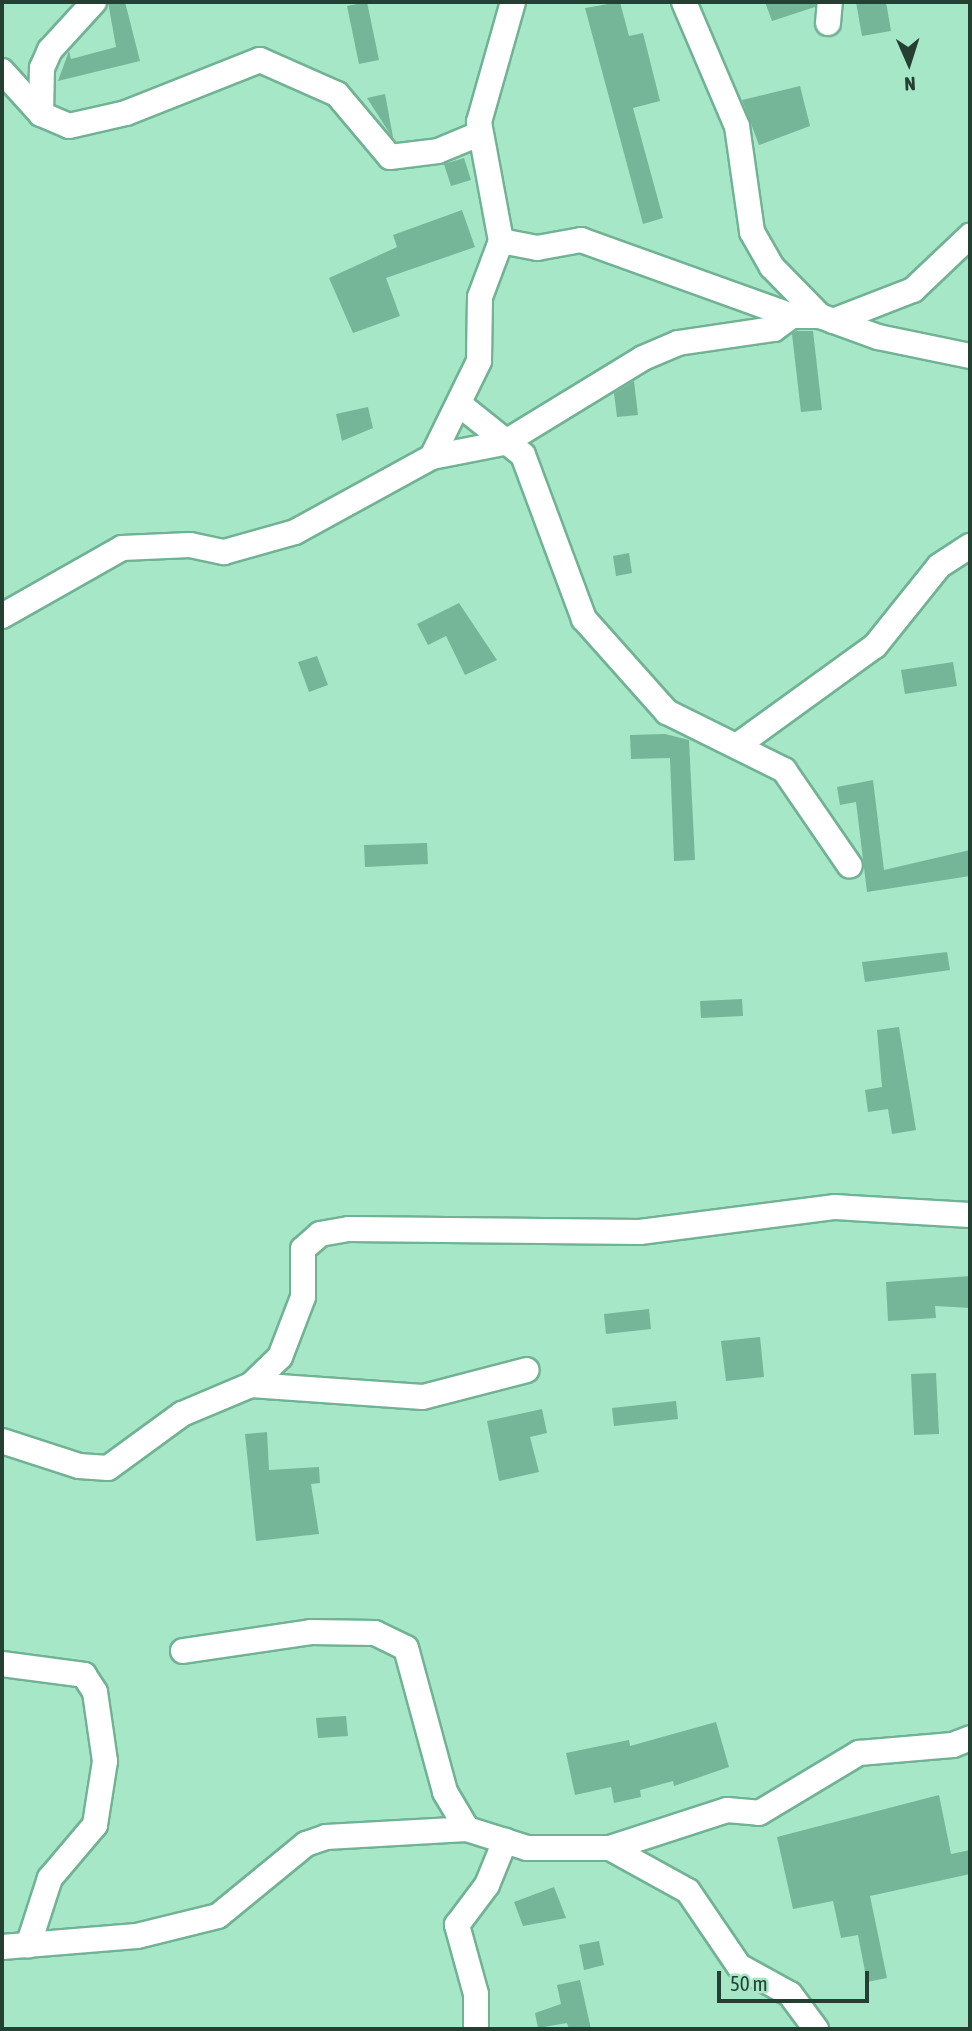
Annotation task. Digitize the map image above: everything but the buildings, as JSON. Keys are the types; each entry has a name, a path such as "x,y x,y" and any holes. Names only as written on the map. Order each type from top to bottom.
{"street":[{"path":"41,114 42,68 50,50 94,2"},
{"path":"432,457 479,361 480,298 501,241 479,134 513,2"},
{"path":"684,2 737,126 752,232 772,267 827,318"},
{"path":"3,72 41,114 69,126 93,123 260,60 337,94 390,157 438,151 479,134"},
{"path":"3,72 42,68"},
{"path":"827,318 913,290 970,236"},
{"path":"501,241 537,248 581,240 792,316 827,318 970,356"},
{"path":"2,616 122,548 190,545 224,552 295,532 432,457 504,443 643,358 678,344 774,329 792,316"},
{"path":"459,404 504,443 523,455 531,470 584,619 667,712 738,745 796,781 850,866"},
{"path":"738,745 876,646 939,566 970,546"},
{"path":"2,1441 79,1466 108,1468 182,1414 251,1385 280,1357 303,1297 303,1249 320,1234 349,1229 640,1232 835,1207 970,1215"},
{"path":"251,1385 423,1397 527,1370"},
{"path":"183,1651 311,1632 375,1633 406,1648 445,1792 467,1829"},
{"path":"2,1664 84,1675 95,1692 105,1761 95,1825 50,1878 28,1946"},
{"path":"2,1947 163,1932 218,1916 306,1844 326,1837 467,1829 527,1848 610,1848 727,1810 759,1813 859,1753 953,1745 970,1738"},
{"path":"476,2029 476,1994 457,1925 487,1885 505,1841"},
{"path":"610,1848 688,1891 738,1966 790,1994 816,2029"}]}
